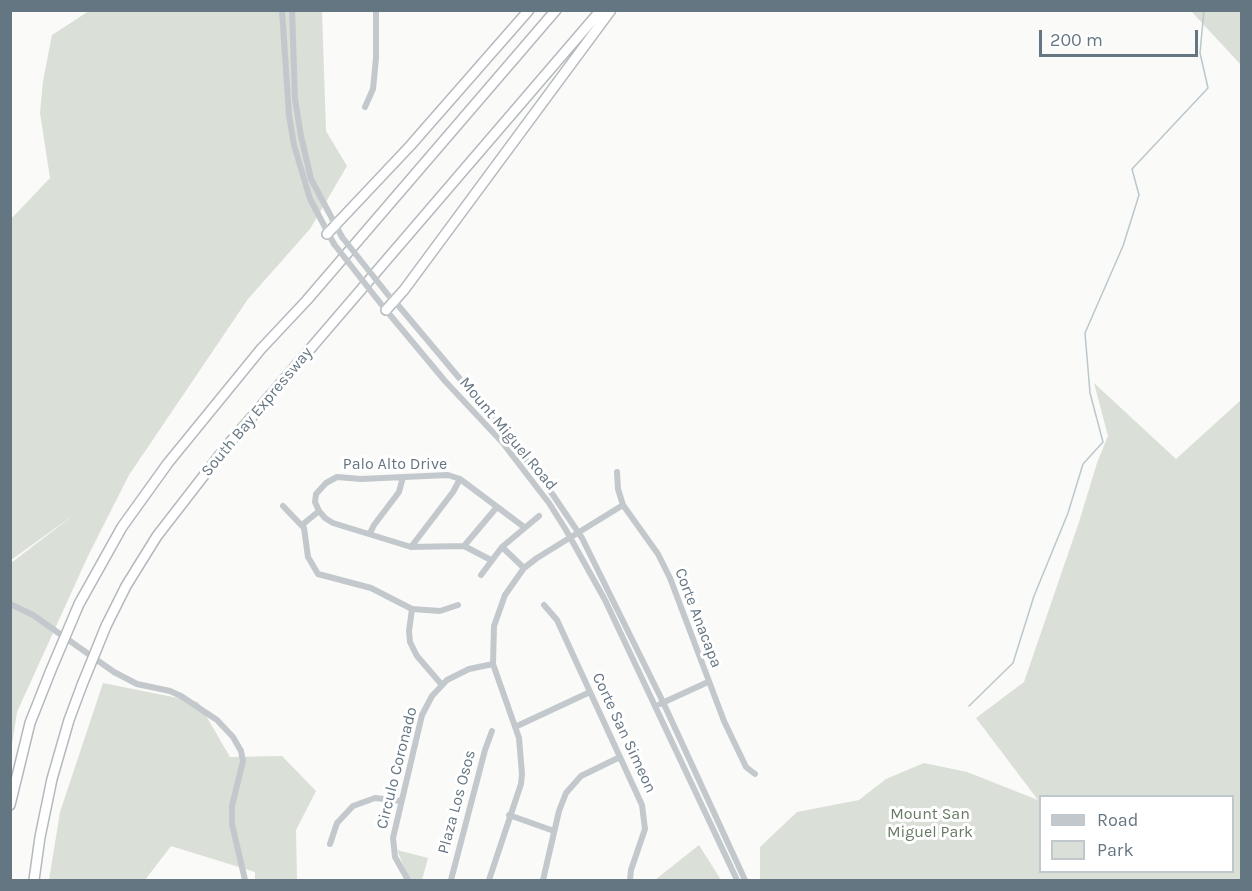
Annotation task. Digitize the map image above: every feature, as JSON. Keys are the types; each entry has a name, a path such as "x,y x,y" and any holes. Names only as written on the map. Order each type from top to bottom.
{"highway":[{"path":"327,234 410,146 529,10"},
{"path":"10,805 30,723 51,670 79,604 122,527 174,454 261,349 307,300 556,10"},
{"name":"South Bay Expressway","path":"34,880 52,779 69,720 106,626 131,578 157,536 219,456 601,10"},
{"path":"383,307 611,10"}],"street":[{"name":"Mount Miguel Road","path":"282,10 289,115 294,145 305,186 327,234 383,307 445,381 502,442 549,503 570,536 605,600 737,880"},
{"name":"Mount Miguel Road","path":"292,10 295,99 311,180 342,237 515,444 578,532 663,702 745,880"},
{"path":"365,107 373,89 376,58 376,10"},
{"name":"Corte Anacapa","path":"617,472 618,489 623,505 662,562 724,721 746,767 755,774"},
{"name":"Palo Alto Drive","path":"319,511 315,502 316,494 337,477 403,477 438,474 460,479 524,527"},
{"path":"370,533 399,492 403,477"},
{"path":"411,548 453,492 460,479"},
{"path":"489,880 521,784 522,774 521,746 493,664 494,626 505,595 524,568 570,536 623,505"},
{"path":"283,506 306,532 308,557 318,574 371,588 412,609 440,611 458,605"},
{"path":"464,546 497,507"},
{"path":"302,525 319,511 333,523 411,548 464,546 491,560"},
{"path":"481,575 502,547 539,516"},
{"path":"502,547 524,568"},
{"path":"10,604 33,615 114,672 138,684 170,691 181,696 217,720 233,737 241,751 243,761 232,806 232,824 244,878"},
{"name":"Corte San Simeon","path":"544,605 557,620 642,805 645,829 631,870 630,880"},
{"path":"412,609 410,642 417,656 442,685"},
{"name":"Circulo Coronado","path":"408,880 398,864 393,845 422,715 432,696 442,685 462,672 493,664"},
{"path":"655,707 708,682"},
{"path":"515,727 590,692"},
{"name":"Plaza Los Osos","path":"451,880 484,750 492,731"},
{"path":"543,880 561,803 572,784 586,773 620,757"},
{"path":"330,844 337,823 353,806 375,798 402,801"},
{"path":"509,815 554,831"}],"green space":[{"path":"89,11 322,11 326,131 347,166 310,229 248,299 129,475 88,556 17,712 11,751 11,563 75,514 11,560 11,219 50,178 40,113 43,81 52,35"},
{"path":"1191,11 1241,11 1241,65"},
{"name":"Mount San Miguel Park","path":"1094,383 1176,459 1241,400 1241,880 760,880 760,847 797,812 859,800 886,779 924,763 967,772 1038,800 976,718 1024,682 1108,436"},
{"path":"103,683 198,702 230,757 282,756 316,791 296,830 297,880 255,880 255,872 171,846 145,880 49,880 60,812"},
{"path":"699,845 721,880 655,880"},
{"path":"397,850 428,858 422,880 412,880 407,874"}],"waterway":[{"path":"969,706 1013,663 1034,596 1068,513 1083,464 1103,442 1090,393 1085,333 1123,246 1139,195 1132,169 1208,88 1200,53 1204,10"}]}
